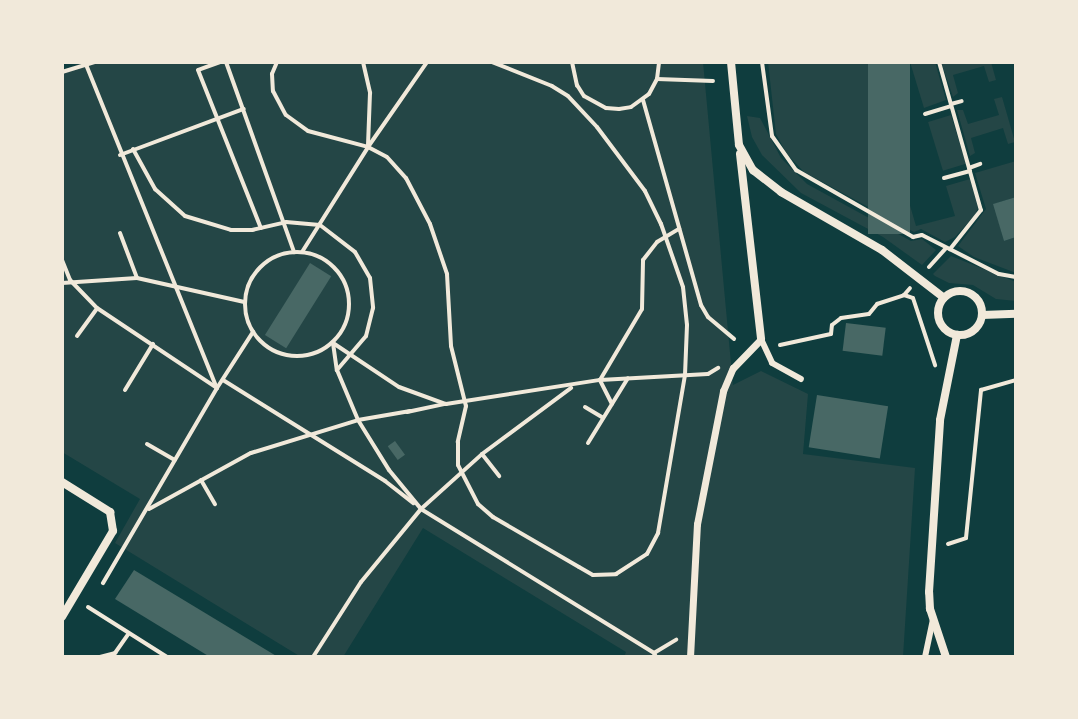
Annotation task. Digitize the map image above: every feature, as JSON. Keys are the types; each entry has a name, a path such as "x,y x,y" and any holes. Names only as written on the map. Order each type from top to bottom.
{"street":[{"path":"690,657 697,524 730,373 761,339 731,62"},
{"path":"739,145 744,159 765,181 863,238 944,298"},
{"path":"956,292 969,293 979,302 982,315 977,328 957,335 941,324 939,311 944,298 956,292"},
{"path":"982,315 1016,314"},
{"path":"946,657 933,618 929,592 940,420 957,335"},
{"path":"62,482 110,512 113,531 62,617"}],"lane":[{"path":"761,339 772,363 801,379"},
{"path":"925,657 933,618"}],"path":[{"path":"62,72 95,62"},
{"path":"261,228 198,70 223,62 244,109 294,252"},
{"path":"277,62 273,91 278,104 295,124 322,136 368,147 387,157 406,178 437,240 450,288 451,346 465,401 458,447 461,472 486,513 593,575 616,574 647,554 658,533 685,375 686,299 666,236 630,169 577,104 552,86 492,62"},
{"path":"363,62 370,93 368,147"},
{"path":"302,252 368,147 427,62"},
{"path":"571,63 584,96 606,108 631,107 643,100 657,79 659,62"},
{"path":"762,62 772,136 796,170 913,237 922,235 999,274 1016,277"},
{"path":"761,339 776,346 831,334 832,325 841,318 869,314 877,304 904,295 981,210 939,62"},
{"path":"86,64 172,285 217,388"},
{"path":"657,79 713,81"},
{"path":"577,104 584,96"},
{"path":"643,100 701,305 708,317 734,339"},
{"path":"925,114 962,101"},
{"path":"120,155 244,109"},
{"path":"133,149 155,189 185,216 222,229 261,228 286,222 320,225 355,252 370,278 373,293 371,323 351,356 337,370"},
{"path":"944,178 980,164"},
{"path":"600,380 642,309 643,260 647,251 679,229"},
{"path":"120,233 137,278"},
{"path":"302,252 326,261 346,286 349,302 347,319 333,343 313,353 296,356 272,349 253,332 245,302 255,273 266,263 302,252"},
{"path":"62,260 70,280 97,308 217,388"},
{"path":"62,283 70,280 137,278 245,302"},
{"path":"904,295 913,298 933,365 950,367"},
{"path":"77,336 97,308"},
{"path":"80,619 253,332"},
{"path":"333,343 399,387 446,404"},
{"path":"333,343 337,370 358,420 389,470 421,509"},
{"path":"125,390 153,344"},
{"path":"147,510 251,453 358,420 600,380 708,374 718,367 730,373"},
{"path":"588,443 628,378"},
{"path":"223,380 385,481 421,509 655,655 691,631"},
{"path":"600,380 612,404"},
{"path":"945,544 966,538 981,390 1016,380"},
{"path":"313,657 361,582 421,509 482,454 572,387"},
{"path":"585,407 603,418"},
{"path":"147,444 175,460"},
{"path":"482,454 499,476"},
{"path":"201,480 215,504"},
{"path":"88,607 167,657"},
{"path":"100,657 115,653 129,633"}],"shaded area":[{"path":"85,62 703,62 733,385 761,371 808,394 803,454 915,468 903,657 624,657 626,652 423,528 343,657 301,657 115,543 140,499 62,452 62,70"},
{"path":"768,62 868,62 916,226 955,216 946,186 970,179 978,208 975,215 955,237 945,242 921,229 914,232 804,172 787,154 776,134"},
{"path":"910,62 935,62 946,100 924,108"},
{"path":"941,62 991,62 996,80 989,82 984,66 953,75 958,93 953,97"},
{"path":"1002,97 1015,142 1008,144 1003,128 971,138 975,153 970,156 957,110 963,110 968,124 999,115 994,99"},
{"path":"951,115 966,164 943,171 928,122"},
{"path":"747,116 760,118 781,158 807,184 911,241 922,239 936,250 922,265 883,237 801,193 762,155 752,137"},
{"path":"1016,161 1016,197 994,204 1004,241 1016,237 1016,273 974,257 958,246 986,209 975,173"},
{"path":"951,256 1016,282 1016,301 996,299 973,285 949,283 935,276 933,274"}],"building":[{"path":"868,62 910,62 910,234 868,234"},
{"path":"1016,197 1016,237 1004,241 993,204"},
{"path":"310,263 331,276 286,348 265,335"},
{"path":"846,323 886,328 882,356 843,351"},
{"path":"817,395 888,406 880,459 809,447"},
{"path":"395,441 405,455 398,460 388,446"},
{"path":"134,570 278,657 210,657 115,599"}]}
